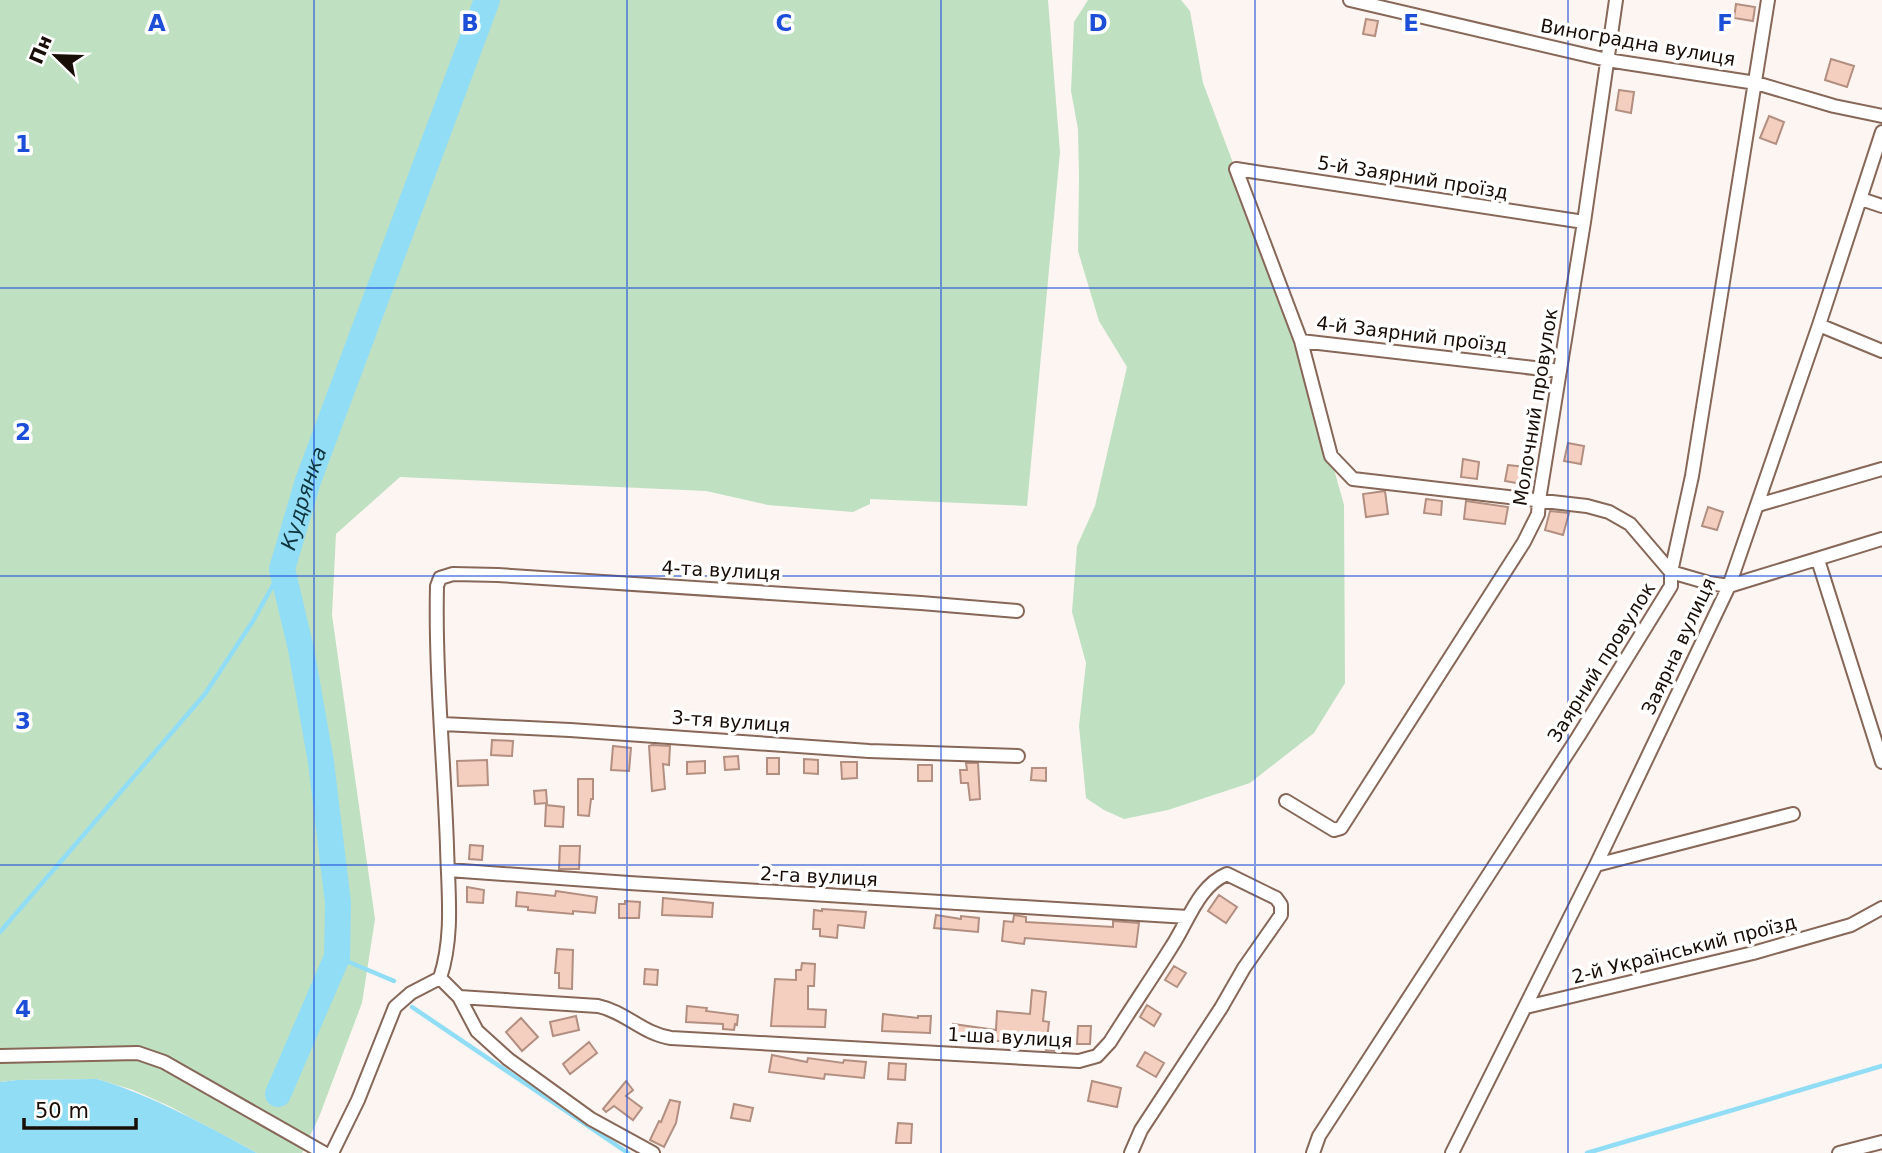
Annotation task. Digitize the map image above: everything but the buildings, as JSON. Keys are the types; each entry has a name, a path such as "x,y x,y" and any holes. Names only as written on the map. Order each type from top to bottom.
{"street":[{"name":"Виноградна вулиця","path":"1350,0 1607,60 1756,83 1835,106 1882,116"},
{"name":"Молочний провулок","path":"1286,801 1334,831 1341,828 1524,542 1538,514 1616,0"},
{"name":"Заярний провулок","path":"1313,1153 1327,1124 1578,737 1671,586 1671,572 1692,476 1769,0"},
{"name":"Заярна вулиця","path":"1452,1153 1596,865 1729,586 1882,132"},
{"name":"5-й Заярний проїзд","path":"1301,341 1236,169 1584,222"},
{"path":"1861,199 1882,206"},
{"path":"1819,325 1882,351"},
{"path":"1301,341 1331,456 1353,479 1587,506 1609,512 1630,524 1671,572 1729,586 1882,539"},
{"name":"4-й Заярний проїзд","path":"1301,341 1560,371"},
{"path":"1758,505 1882,469"},
{"path":"1818,560 1882,762"},
{"name":"4-та вулиця","path":"442,724 437,661 437,594 438,581 443,575 469,574 1017,611"},
{"path":"332,1153 358,1100 395,1007 411,993 439,978 448,949 442,724"},
{"name":"3-тя вулиця","path":"442,724 556,729 869,751 1018,756"},
{"path":"1596,865 1793,814"},
{"name":"2-га вулиця","path":"447,870 1188,917"},
{"name":"1-ша вулиця","path":"460,997 598,1006 618,1012 650,1033 671,1038 1079,1060 1097,1056 1110,1042 1209,886 1227,874 1271,895 1279,901 1282,909 1275,925 1244,968 1141,1130 1131,1153"},
{"name":"2-й Український проїзд","path":"1526,1007 1753,953 1850,925 1882,908"},
{"path":"439,978 460,997 477,1031 508,1059 591,1119 653,1153"},
{"path":"0,1056 138,1053 164,1062 324,1153"},
{"path":"1839,1153 1882,1142"}],"green space":[{"path":"0,0 1048,0 1060,152 1027,506 870,499 870,504 853,512 768,505 706,491 400,477 336,534 332,615 375,919 362,1003 319,1117 302,1153 257,1153 169,1106 133,1090 97,1079 0,1082"},
{"path":"1088,0 1181,0 1190,11 1203,83 1294,325 1344,505 1345,683 1314,733 1250,783 1168,810 1124,819 1086,798 1079,726 1086,663 1072,612 1077,546 1095,506 1127,367 1099,321 1078,251 1078,129 1071,91 1074,22"}],"water":[{"path":"97,1079 159,1103 257,1153 0,1153 0,1082"}],"waterway":[{"name":"Кудрянка","path":"278,1094 337,957 338,903 321,762 301,649 282,569 308,481 487,0"},
{"path":"0,932 205,694 253,621 282,569"},
{"path":"337,957 394,981"},
{"path":"412,1007 628,1153"},
{"path":"1587,1153 1882,1066"}]}
